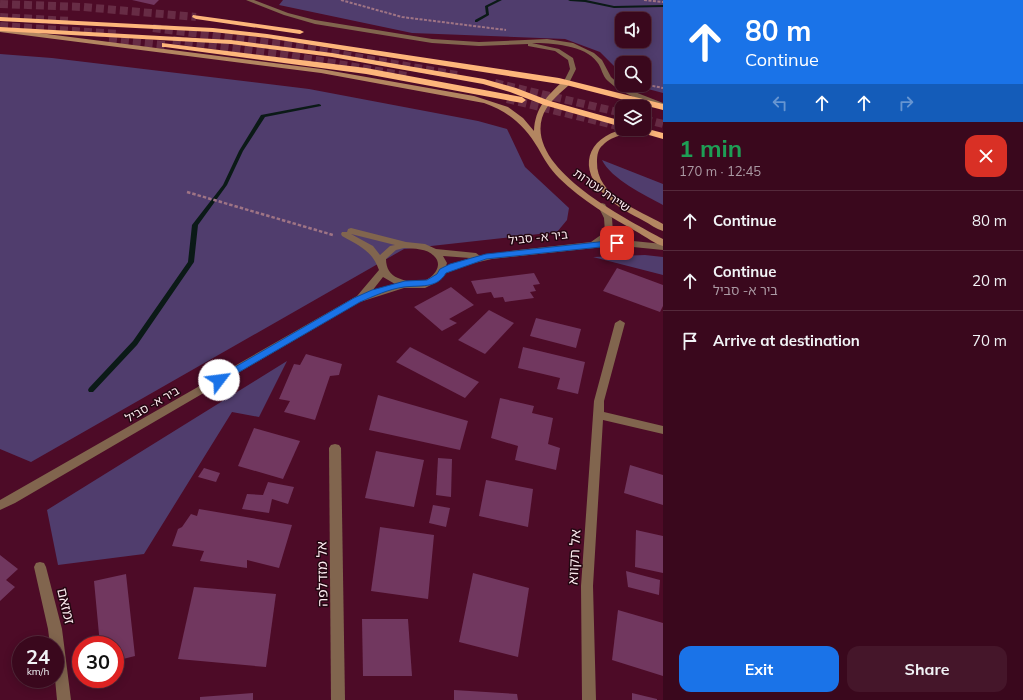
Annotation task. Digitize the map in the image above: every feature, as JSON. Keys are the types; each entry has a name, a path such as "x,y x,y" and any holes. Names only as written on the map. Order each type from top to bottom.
{"highway":[{"path":"0,12 72,23"},
{"path":"196,17 311,34"},
{"path":"0,19 213,30 291,38 566,83"},
{"path":"0,30 177,38 297,49 484,82 513,90 547,103 615,122"},
{"path":"342,39 494,64 663,106"},
{"path":"165,45 366,71 547,103"},
{"path":"651,133 663,136"}],"main road":[{"path":"0,30 321,70 474,98 495,103 510,110 528,127 540,146"},
{"name":"שיירת עטרות","path":"566,83 547,103 538,121 537,131 540,146 550,164 560,174 602,206 663,243"},
{"name":"שיירת עטרות","path":"615,135 607,137 596,147 593,155 594,172 597,181 609,195 663,228"}],"street":[{"name":"ביר א- סביל","path":"593,244 609,233 608,218 602,206"},
{"path":"348,232 404,245 421,246 435,252 443,261 443,271 440,276 429,282 414,285 405,284 388,276 370,248 348,232"},
{"name":"ביר א- סביל","path":"443,271 486,257 593,244 617,243 663,247"},
{"path":"382,266 388,251 404,245"},
{"name":"ביר א- סביל","path":"435,252 486,257"},
{"name":"ביר א- סביל","path":"357,300 376,281 382,266"},
{"name":"ביר א- סביל","path":"0,505 357,300 375,292 405,284"},
{"name":"אל תקווא","path":"589,700 587,586 599,401 620,323"},
{"path":"598,415 663,430"},
{"name":"אל מזדלפה","path":"335,448 338,700"},
{"name":"זמזאם","path":"40,567 55,628 64,700"}],"lane":[{"path":"249,0 286,14 347,28 437,42 504,43 547,40 579,48 592,54 600,61 608,78 617,85 634,95 663,106"},
{"path":"504,43 548,48 566,55 574,65 572,73 566,83"}],"path":[{"path":"644,0 663,2"},
{"path":"651,85 663,88"},
{"path":"187,192 335,236 348,232"}],"shaded area":[{"path":"283,0 663,0 663,93 651,90 651,56 615,56 615,67 600,52 565,39 412,33 279,5"},
{"path":"0,54 52,58 309,89 478,121 507,129 525,167 569,208 567,220 557,232 404,249 31,462 0,449"},
{"path":"602,160 663,184 663,205 621,180 606,167"},
{"path":"645,255 663,257 663,275 593,257"},
{"path":"287,361 259,417 232,412 144,554 58,565 47,510"}],"building":[{"path":"132,0 159,0 154,5"},
{"path":"617,268 663,285 663,306 660,312 603,291"},
{"path":"534,273 540,284 533,285 536,291 530,292 534,298 505,302 503,297 494,298 491,292 477,294 471,281"},
{"path":"451,287 474,305 449,319 457,323 442,331 414,307"},
{"path":"489,310 514,323 485,354 458,340"},
{"path":"536,318 581,329 576,348 530,336"},
{"path":"410,347 479,382 465,398 396,362"},
{"path":"523,347 585,362 578,394 557,389 560,378 518,368"},
{"path":"306,354 342,364 339,375 330,376 315,420 284,412 290,401 279,399 294,364 300,365"},
{"path":"378,395 468,421 460,450 369,430"},
{"path":"500,398 534,406 532,413 553,418 548,444 560,448 556,470 515,460 518,446 491,438"},
{"path":"254,428 300,441 283,479 238,466"},
{"path":"376,451 424,460 414,507 365,498"},
{"path":"438,458 452,459 451,497 436,495"},
{"path":"630,465 663,475 663,505 624,493"},
{"path":"204,468 220,473 216,482 198,477"},
{"path":"486,480 533,489 528,527 479,516"},
{"path":"268,482 294,487 288,504 272,499 269,513 242,509 247,494 263,495"},
{"path":"433,505 450,508 446,527 429,523"},
{"path":"199,509 292,525 279,568 247,560 247,568 200,561 204,551 172,546 178,529 182,527 191,514 197,516"},
{"path":"380,527 434,535 428,599 371,591"},
{"path":"636,530 663,536 663,573 635,567"},
{"path":"0,555 18,569 6,580 15,587 0,601"},
{"path":"626,571 660,580 659,595 628,587"},
{"path":"473,573 529,588 518,657 459,642"},
{"path":"126,574 135,656 124,659 124,636 99,636 94,581"},
{"path":"194,587 276,594 266,667 178,659"},
{"path":"618,610 663,623 663,676 612,660"},
{"path":"362,619 408,619 412,676 363,676"},
{"path":"454,690 517,694 518,700 454,700"},
{"path":"253,693 253,700 200,700 200,697"},
{"path":"632,693 657,699 657,700 632,700"}],"waterway":[{"path":"476,21 488,14 486,7 500,0"},
{"path":"570,0 585,1 614,7 663,6"},
{"path":"91,390 135,343 191,262 195,225 225,185 241,151 263,116 319,105"}],"tunnel":[{"path":"0,4 83,7 196,17"},
{"path":"0,17 71,21"},
{"path":"0,26 119,34"},
{"path":"153,28 288,45 457,75"},
{"path":"109,39 165,45"},
{"path":"173,40 281,54 407,76"},
{"path":"495,83 615,111"},
{"path":"507,99 615,125"},
{"path":"651,121 663,124"}],"route":[{"path":"219,380 357,300 375,292 405,284 414,285 429,282 435,280 443,271 453,266 486,257 593,244 617,243"}]}
